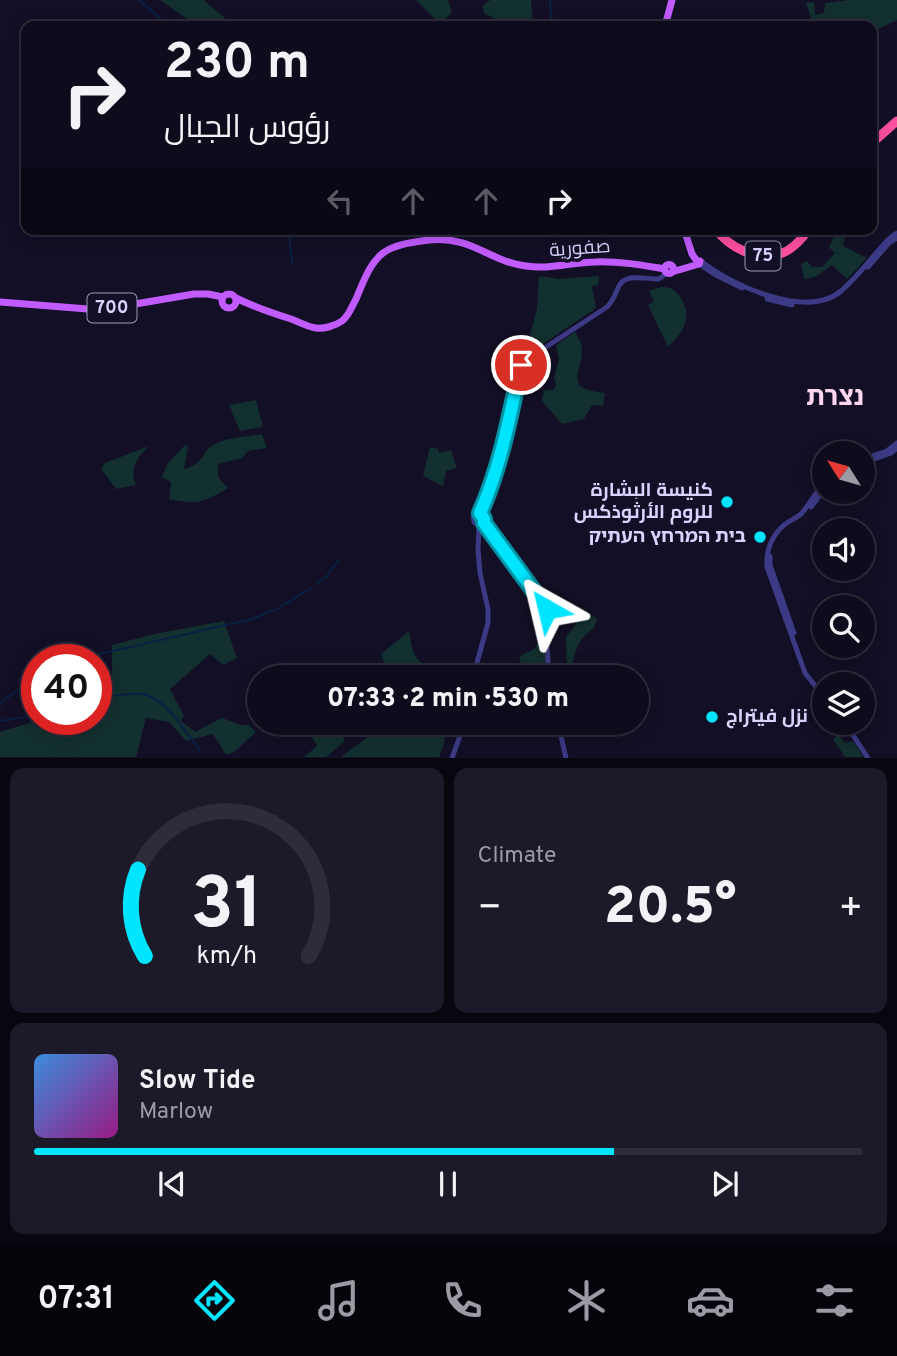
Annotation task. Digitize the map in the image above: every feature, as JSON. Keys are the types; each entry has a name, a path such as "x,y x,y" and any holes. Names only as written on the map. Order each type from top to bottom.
{"highway":[{"path":"877,139 897,122"},
{"name":"75","path":"720,235 738,248 768,256 787,251 805,235"}],"main road":[{"path":"666,21 672,0"},
{"path":"687,268 692,263 699,262 688,235"},
{"name":"صفورية","path":"236,302 318,328 334,325 343,321 349,313 368,271 383,253 411,243 430,240 450,239 463,242 505,261 540,268 596,262 625,263 669,270 687,268 699,262"},
{"name":"700","path":"0,304 100,310 194,294 208,294 223,300"},
{"name":"700","path":"230,294 236,302 229,309 224,307 223,300 230,294"}],"street":[{"path":"699,262 761,297 799,306 817,305 837,298 897,235"},
{"path":"521,365 530,362 533,354 607,307 626,278 658,279 669,270"},
{"path":"476,665 488,623 478,549 484,519 480,513 493,483 499,460 521,365 518,360 521,352 527,349 533,354"},
{"path":"875,456 897,445"},
{"path":"812,498 798,517 778,531 771,545 766,567 804,673 812,683"},
{"path":"812,675 806,667 768,557 783,530 806,513 813,504"},
{"path":"482,525 550,615 548,665"},
{"path":"452,758 460,735"},
{"path":"561,735 566,758"},
{"path":"856,735 870,758"}],"green space":[{"path":"160,0 204,0 228,21 190,21"},
{"path":"416,0 448,0 452,13 443,21 435,19"},
{"path":"490,0 531,0 533,21 499,21 484,13 483,6"},
{"path":"897,0 897,20 877,30 877,21 812,21 806,3 814,2 815,15 824,13 825,3"},
{"path":"834,235 846,235 843,246 867,258 847,279 832,265 815,277 804,279 801,264 807,261 812,267 822,267 835,253 829,247"},
{"path":"539,276 559,279 599,276 598,285 592,286 596,308 537,348 533,347 530,335 537,309"},
{"path":"661,287 676,292 686,312 682,330 668,347 648,305 654,301 649,291"},
{"path":"575,332 582,348 577,379 579,384 583,388 605,393 603,406 592,405 584,419 562,424 542,401 544,390 553,390 556,386 554,377 559,359 556,345"},
{"path":"256,400 263,427 240,431 229,405"},
{"path":"262,434 267,448 248,451 242,458 218,464 218,477 228,488 200,501 169,499 171,482 162,477 168,463 185,445 188,447 184,469 196,464 209,448 218,442"},
{"path":"149,446 135,464 133,473 136,485 116,489 101,469 105,463"},
{"path":"430,447 438,449 439,453 451,450 457,468 446,471 443,486 423,476"},
{"path":"579,606 597,619 594,628 577,647 573,665 567,665 566,637 576,624 574,617 561,624 556,618"},
{"path":"224,621 237,658 223,665 210,654 170,689 184,716 181,721 195,732 222,718 247,725 247,735 253,735 234,752 226,755 213,734 186,741 169,722 146,718 136,757 0,757 0,732 21,726 21,735 112,735 112,645"},
{"path":"409,631 414,652 425,665 386,665 381,654"},
{"path":"541,632 547,634 544,645 546,665 521,665 519,657 535,648"},
{"path":"342,735 345,741 326,757 304,757 317,746 311,736"},
{"path":"370,735 446,735 439,757 341,757"},
{"path":"839,735 845,743 853,741 863,757 845,757 833,739"}],"waterway":[{"path":"139,0 164,21"},
{"path":"550,0 552,21"},
{"path":"290,235 293,265"},
{"path":"318,583 338,561"},
{"path":"112,651 252,619 277,609 313,587"},
{"path":"0,705 21,688"},
{"path":"112,697 135,694 155,699 177,720 201,752"},
{"path":"0,721 21,718"}],"place":[{"name":"كنيسة البشارة للروم الأرثوذكس","path":"727,502"},
{"name":"בית המרחץ העתיק","path":"760,537"},
{"name":"نزل فيتراج","path":"712,717"}],"district":[{"name":"נצרת","path":"835,398"}],"route":[{"path":"521,365 493,483 480,513 484,523 547,609"}]}
